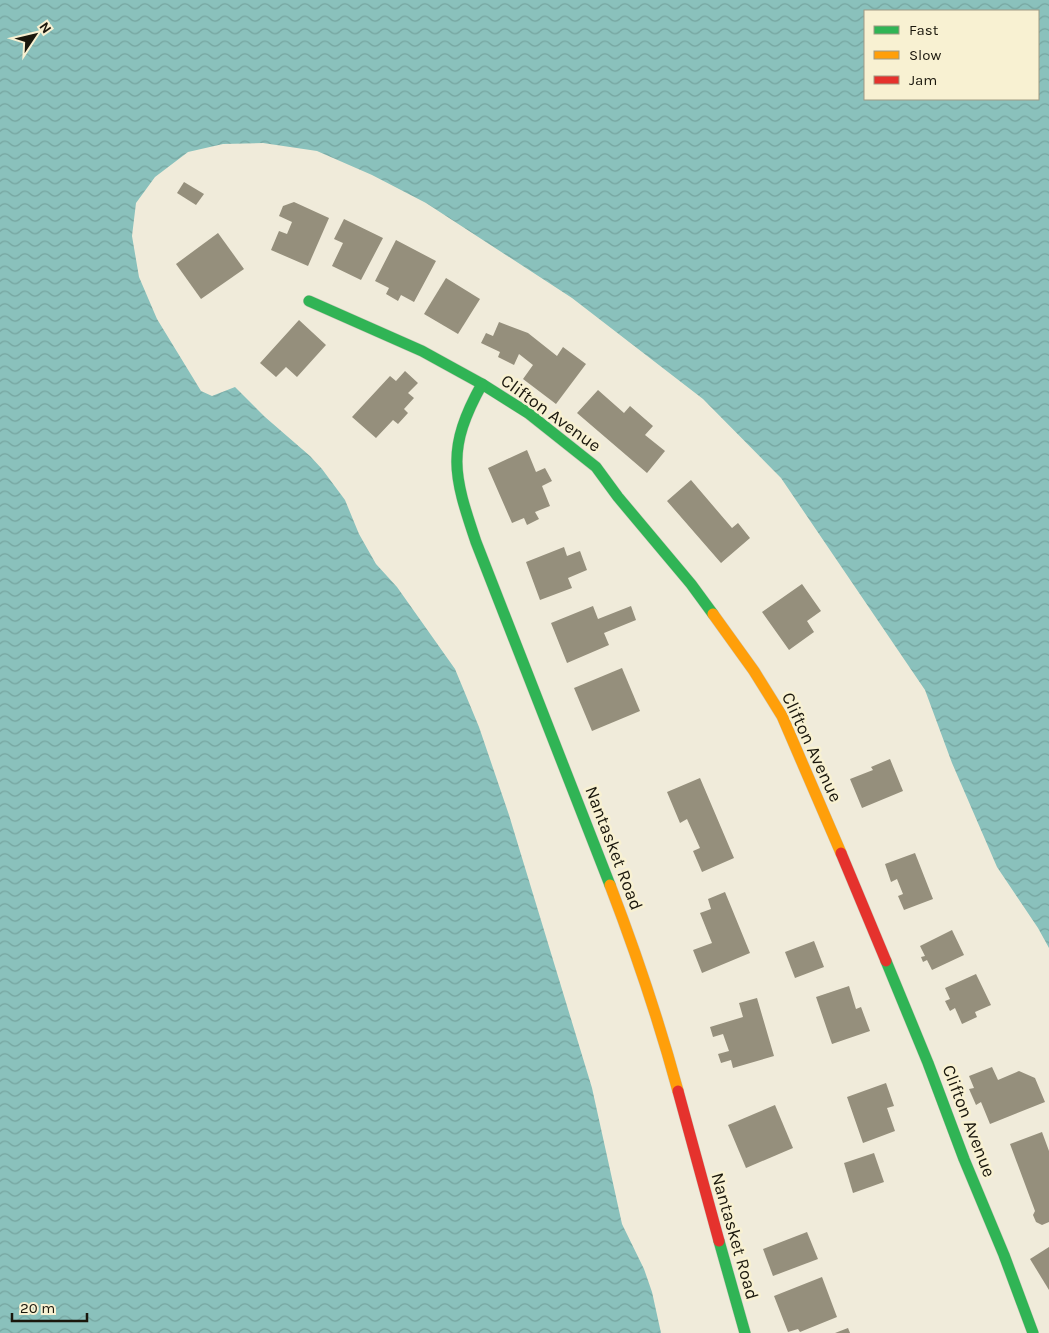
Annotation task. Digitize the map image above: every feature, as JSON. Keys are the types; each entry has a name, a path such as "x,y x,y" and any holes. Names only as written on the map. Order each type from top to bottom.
{"street":[{"name":"Clifton Avenue","path":"309,301 422,351 482,384 538,420 596,468 691,584 754,671 782,716 888,964 964,1159 1004,1255 1033,1333"},
{"name":"Nantasket Road","path":"482,384 470,404 457,446 456,469 463,505 482,560 603,865 640,964 663,1035 711,1218 745,1333"}],"water":[{"path":"0,0 1049,0 1049,948 1038,928 997,867 952,763 925,690 781,478 703,399 572,298 426,203 372,175 317,151 263,143 223,144 188,152 155,177 136,203 132,236 139,277 157,319 201,391 212,396 235,387 322,469 345,500 359,534 376,564 397,587 455,669 479,727 509,815 592,1088 622,1224 644,1269 652,1292 661,1333 0,1333"}],"building":[{"path":"184,182 204,194 196,205 177,193"},
{"path":"294,202 329,218 308,266 271,250 279,231 287,234 292,222 279,216 283,206"},
{"path":"344,219 383,238 361,280 332,266 343,243 334,239"},
{"path":"218,233 244,269 201,299 176,264"},
{"path":"396,240 436,261 414,302 401,295 398,301 386,294 389,288 375,281"},
{"path":"446,278 480,299 458,334 424,314"},
{"path":"299,320 326,345 297,377 286,367 276,377 260,363"},
{"path":"499,322 528,333 557,356 563,347 586,364 556,404 523,379 533,365 519,354 514,365 498,357 500,352 481,343 486,333 493,336"},
{"path":"405,371 418,383 408,393 414,398 404,409 408,413 398,424 393,420 376,438 352,417 390,376 396,381"},
{"path":"598,390 624,413 630,406 653,426 645,435 665,451 647,473 577,413"},
{"path":"527,450 536,472 545,468 552,481 542,486 550,506 535,512 539,519 527,525 524,518 512,523 488,468"},
{"path":"691,480 732,528 738,523 750,538 721,563 667,501"},
{"path":"564,547 567,556 580,551 587,570 568,578 572,588 540,600 526,562"},
{"path":"802,584 821,611 807,621 814,632 789,650 762,612"},
{"path":"593,606 598,619 631,606 636,620 604,633 609,645 567,663 551,623"},
{"path":"622,668 640,711 592,731 574,688"},
{"path":"890,759 903,791 862,808 850,779 873,770 871,767"},
{"path":"700,778 734,858 702,872 693,851 700,848 687,819 680,823 667,792"},
{"path":"915,853 933,899 904,910 898,896 903,894 897,879 891,882 885,864"},
{"path":"725,892 750,953 702,973 693,950 712,943 700,913 711,909 708,899"},
{"path":"952,930 964,955 932,970 927,960 923,962 921,957 925,956 920,946"},
{"path":"814,941 824,967 795,978 785,952"},
{"path":"976,974 991,1005 975,1012 977,1017 962,1024 955,1008 950,1011 945,1001 950,999 945,988"},
{"path":"849,986 856,1009 861,1007 870,1031 832,1044 816,997"},
{"path":"757,998 774,1056 733,1068 731,1060 721,1063 718,1054 729,1051 723,1034 713,1037 710,1027 743,1017 739,1003"},
{"path":"992,1067 998,1080 1019,1071 1035,1078 1045,1102 990,1124 981,1102 976,1105 969,1089 974,1088 969,1076"},
{"path":"886,1083 894,1106 887,1108 895,1131 863,1143 847,1097"},
{"path":"775,1105 793,1148 746,1168 728,1125"},
{"path":"1042,1132 1049,1151 1049,1222 1042,1225 1036,1222 1033,1215 1035,1211 1010,1144"},
{"path":"874,1153 884,1182 853,1193 844,1163"},
{"path":"807,1232 818,1259 773,1276 763,1249"},
{"path":"1049,1247 1049,1290 1030,1259"},
{"path":"822,1277 837,1317 800,1332 798,1329 788,1332 774,1296"},
{"path":"848,1328 850,1333 835,1333"}],"traffic: fast":[{"path":"309,301 422,351 482,384 528,413 596,467 713,614"},
{"path":"482,384 470,407 458,445 458,479 462,498 476,542 610,885"},
{"path":"886,961 1004,1255 1033,1333"},
{"path":"719,1241 745,1333"}],"traffic: slow":[{"path":"713,614 754,671 782,716 841,853"},
{"path":"610,885 647,987 678,1091"}],"traffic: jam":[{"path":"841,853 886,961"},
{"path":"678,1091 719,1241"}]}
